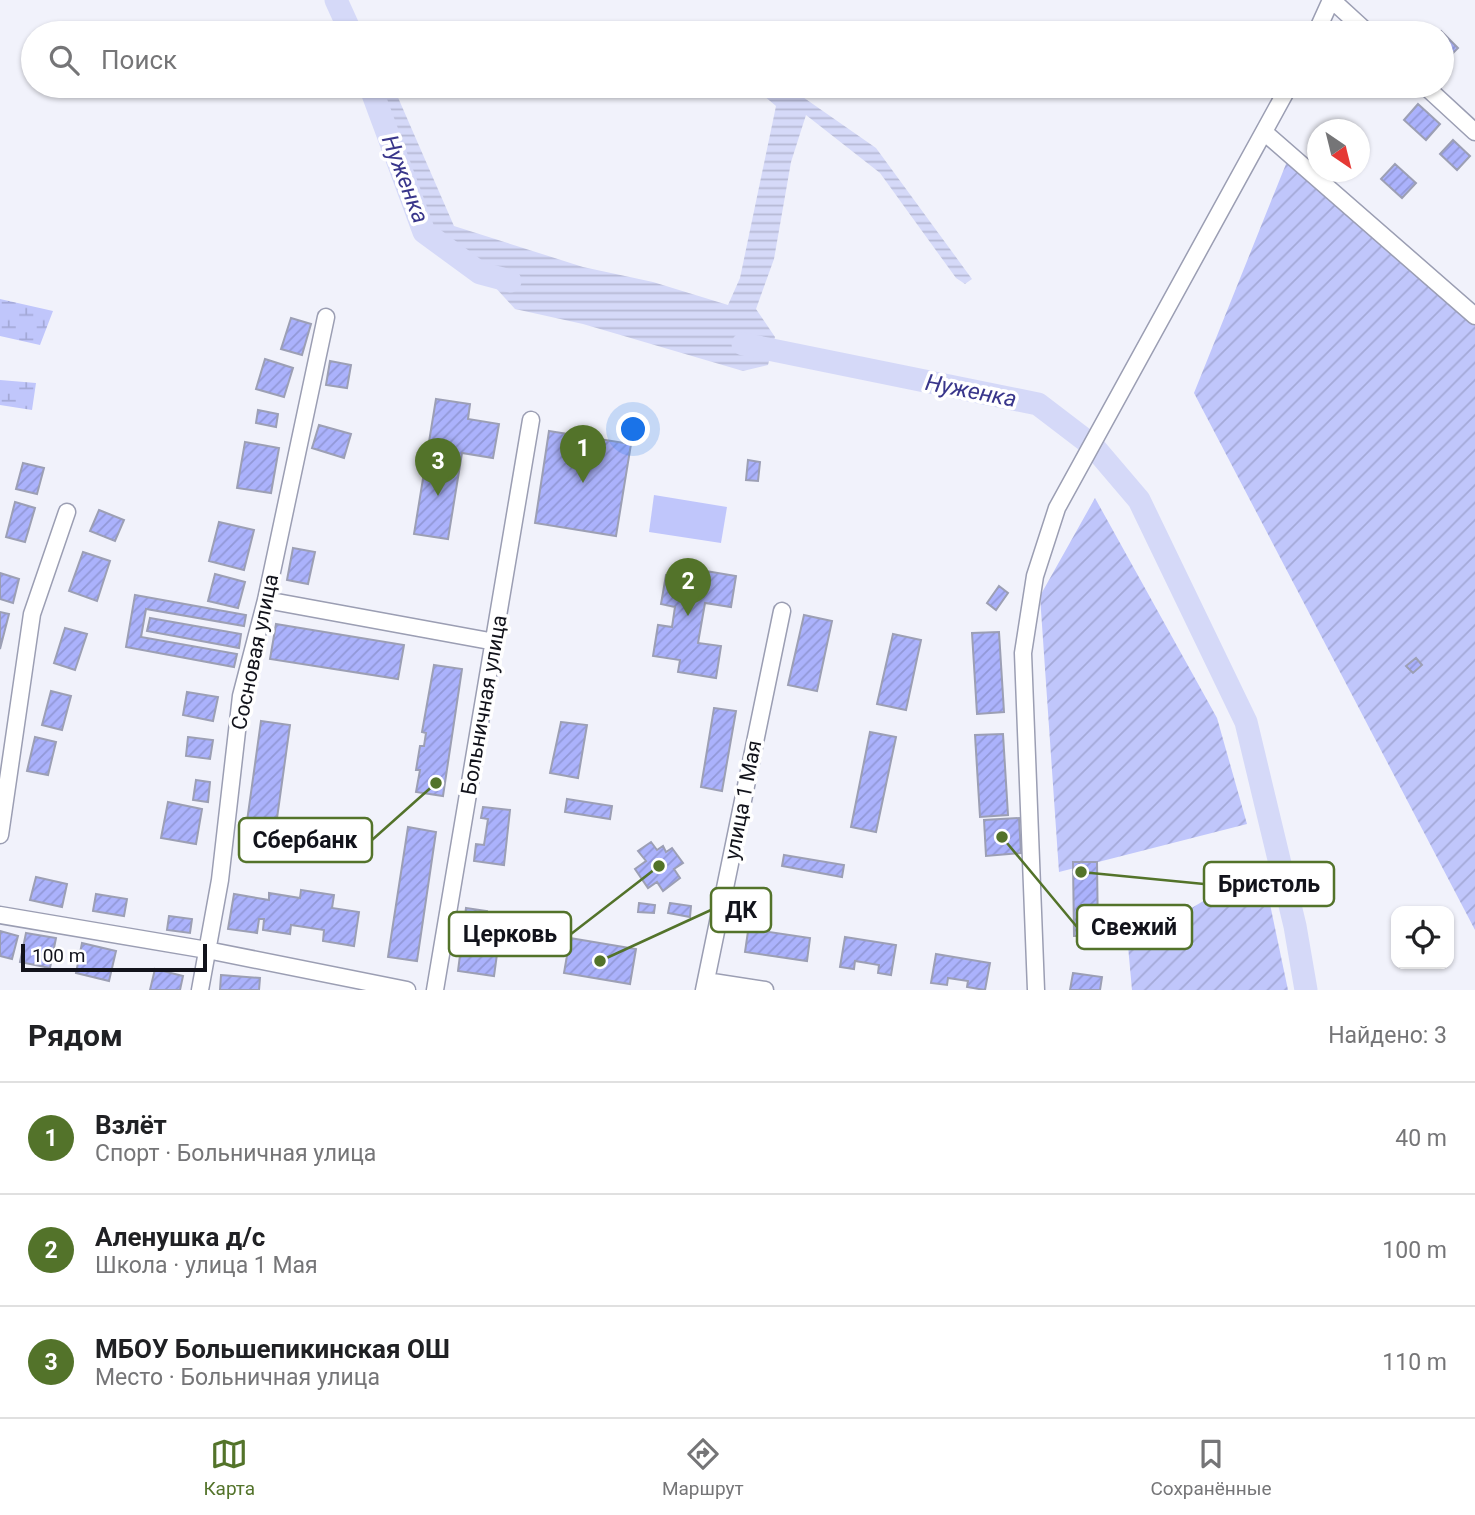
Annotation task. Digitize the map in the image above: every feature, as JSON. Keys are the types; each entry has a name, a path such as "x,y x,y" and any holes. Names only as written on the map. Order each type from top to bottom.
{"street":[{"path":"1322,21 1332,0 1355,21"},
{"path":"1036,990 1023,653 1035,576 1057,508 1282,98"},
{"path":"1438,98 1475,132"},
{"path":"1264,132 1475,316"},
{"name":"Сосновая улица","path":"200,990 220,880 241,696 266,600 326,317"},
{"name":"Больничная улица","path":"435,990 531,420"},
{"path":"0,835 32,614 67,512"},
{"path":"266,600 495,642"},
{"name":"улица 1 Мая","path":"705,985 782,611"},
{"path":"0,915 207,950 407,990"},
{"path":"705,985 765,990"}],"green space":[{"path":"1288,159 1307,176 1307,182 1314,182 1475,323 1475,930 1194,393"},
{"path":"0,299 53,311 40,345 0,336"},
{"path":"0,380 36,383 32,410 0,405"},
{"path":"654,495 727,507 721,543 649,532"},
{"path":"1095,498 1217,718 1247,824 1059,872 1040,596"},
{"path":"1262,866 1288,990 1132,990 1128,946"}],"shaded area":[{"path":"370,98 398,98 454,226 583,267 653,282 728,305 740,278 776,106 766,98 804,98 876,148 972,279 965,284 956,278 880,173 806,115 791,162 774,259 756,309 775,337 768,365 743,371 583,324 515,309 471,261 430,230"}],"building":[{"path":"1418,104 1440,124 1426,140 1404,120"},
{"path":"1453,140 1470,156 1457,170 1440,154"},
{"path":"1395,164 1416,183 1402,198 1381,179"},
{"path":"291,318 311,324 302,355 281,349"},
{"path":"265,359 293,368 284,397 256,389"},
{"path":"330,361 351,365 347,388 326,385"},
{"path":"436,399 470,404 468,419 499,424 493,458 462,453 448,539 414,534"},
{"path":"258,410 278,414 276,427 256,423"},
{"path":"319,425 351,434 344,458 312,448"},
{"path":"549,431 631,444 616,536 535,523"},
{"path":"245,442 279,448 271,493 237,488"},
{"path":"748,460 760,462 758,481 746,480"},
{"path":"23,463 44,468 37,494 16,489"},
{"path":"15,502 35,508 25,542 6,537"},
{"path":"99,510 124,520 115,541 90,531"},
{"path":"219,522 254,530 244,570 209,561"},
{"path":"293,548 315,552 308,584 287,580"},
{"path":"83,552 110,561 97,601 69,591"},
{"path":"700,570 736,576 731,607 705,603 698,643 721,646 716,678 678,672 680,660 653,656 658,625 672,627 675,607 661,604 666,575 698,580"},
{"path":"0,573 19,579 13,603 0,599"},
{"path":"215,574 245,582 238,608 208,601"},
{"path":"999,586 1008,593 996,610 987,603"},
{"path":"135,595 246,615 244,626 146,609 141,637 237,654 234,667 126,647"},
{"path":"0,612 9,614 0,649"},
{"path":"804,615 832,621 817,691 788,685"},
{"path":"150,618 241,634 239,648 147,631"},
{"path":"276,624 404,645 398,679 270,659"},
{"path":"65,628 87,634 75,670 54,663"},
{"path":"999,632 1004,712 977,714 972,633"},
{"path":"893,634 921,640 906,710 877,704"},
{"path":"1416,658 1422,665 1413,673 1406,666"},
{"path":"434,665 462,669 443,796 416,792 420,770 416,770 420,746 424,746 426,733 422,732"},
{"path":"51,691 71,696 62,730 42,725"},
{"path":"187,692 218,697 213,721 183,715"},
{"path":"714,708 736,711 722,791 701,787"},
{"path":"261,721 290,725 272,854 243,850"},
{"path":"561,722 587,725 578,778 550,773"},
{"path":"870,732 896,737 876,832 851,827"},
{"path":"1003,734 1008,815 980,817 975,735"},
{"path":"35,737 56,742 48,775 27,771"},
{"path":"188,737 213,740 210,759 186,756"},
{"path":"196,780 210,782 208,802 193,800"},
{"path":"567,799 612,806 610,819 565,812"},
{"path":"168,802 202,809 196,844 161,838"},
{"path":"483,807 510,810 504,865 474,861 476,844 484,845 488,819 481,818"},
{"path":"1019,818 1021,853 986,856 984,820"},
{"path":"408,827 436,832 417,961 388,957"},
{"path":"651,842 657,850 663,846 666,852 672,848 683,863 674,869 680,878 663,891 657,882 648,888 635,869 646,861 638,851"},
{"path":"784,855 844,865 842,877 782,866"},
{"path":"1073,862 1097,862 1098,936 1074,936"},
{"path":"36,877 67,884 62,907 30,900"},
{"path":"301,890 334,895 332,908 359,912 354,946 323,941 324,930 291,925 290,934 263,930 264,919 259,919 257,933 228,929 234,894 269,900 269,893 300,898"},
{"path":"96,894 127,899 124,916 93,911"},
{"path":"639,903 655,905 654,913 638,912"},
{"path":"670,903 691,906 690,917 668,913"},
{"path":"466,908 487,911 482,952 497,954 494,976 458,971"},
{"path":"751,911 771,914 769,932 810,938 807,961 745,952"},
{"path":"169,916 192,919 190,933 167,930"},
{"path":"0,931 18,936 12,959 0,956"},
{"path":"26,933 56,938 50,968 20,962"},
{"path":"845,937 896,945 891,975 878,973 879,965 855,961 854,969 840,967"},
{"path":"570,938 636,949 630,984 564,973"},
{"path":"82,943 116,951 109,981 76,973"},
{"path":"936,954 990,963 985,990 967,987 968,981 948,978 947,985 931,983"},
{"path":"155,969 183,976 180,990 150,990"},
{"path":"1073,973 1102,977 1100,990 1070,990"},
{"path":"221,975 260,978 259,990 220,990"}],"waterway":[{"name":"Нуженка","path":"336,0 346,21"},
{"name":"Нуженка","path":"374,98 424,232 480,273 510,281"},
{"name":"Нуженка","path":"743,344 1038,404 1093,446 1139,500 1246,722 1295,926 1306,990"}],"place":[{"name":"Взлёт","path":"583,483"},
{"name":"МБОУ Большепикинская ОШ","path":"438,496"},
{"name":"Аленушка д/с","path":"688,616"},
{"name":"Сбербанк","path":"436,783"},
{"name":"Свежий","path":"1002,837"},
{"name":"Церковь","path":"659,866"},
{"name":"Бристоль","path":"1081,872"},
{"name":"ДК","path":"600,961"}]}
